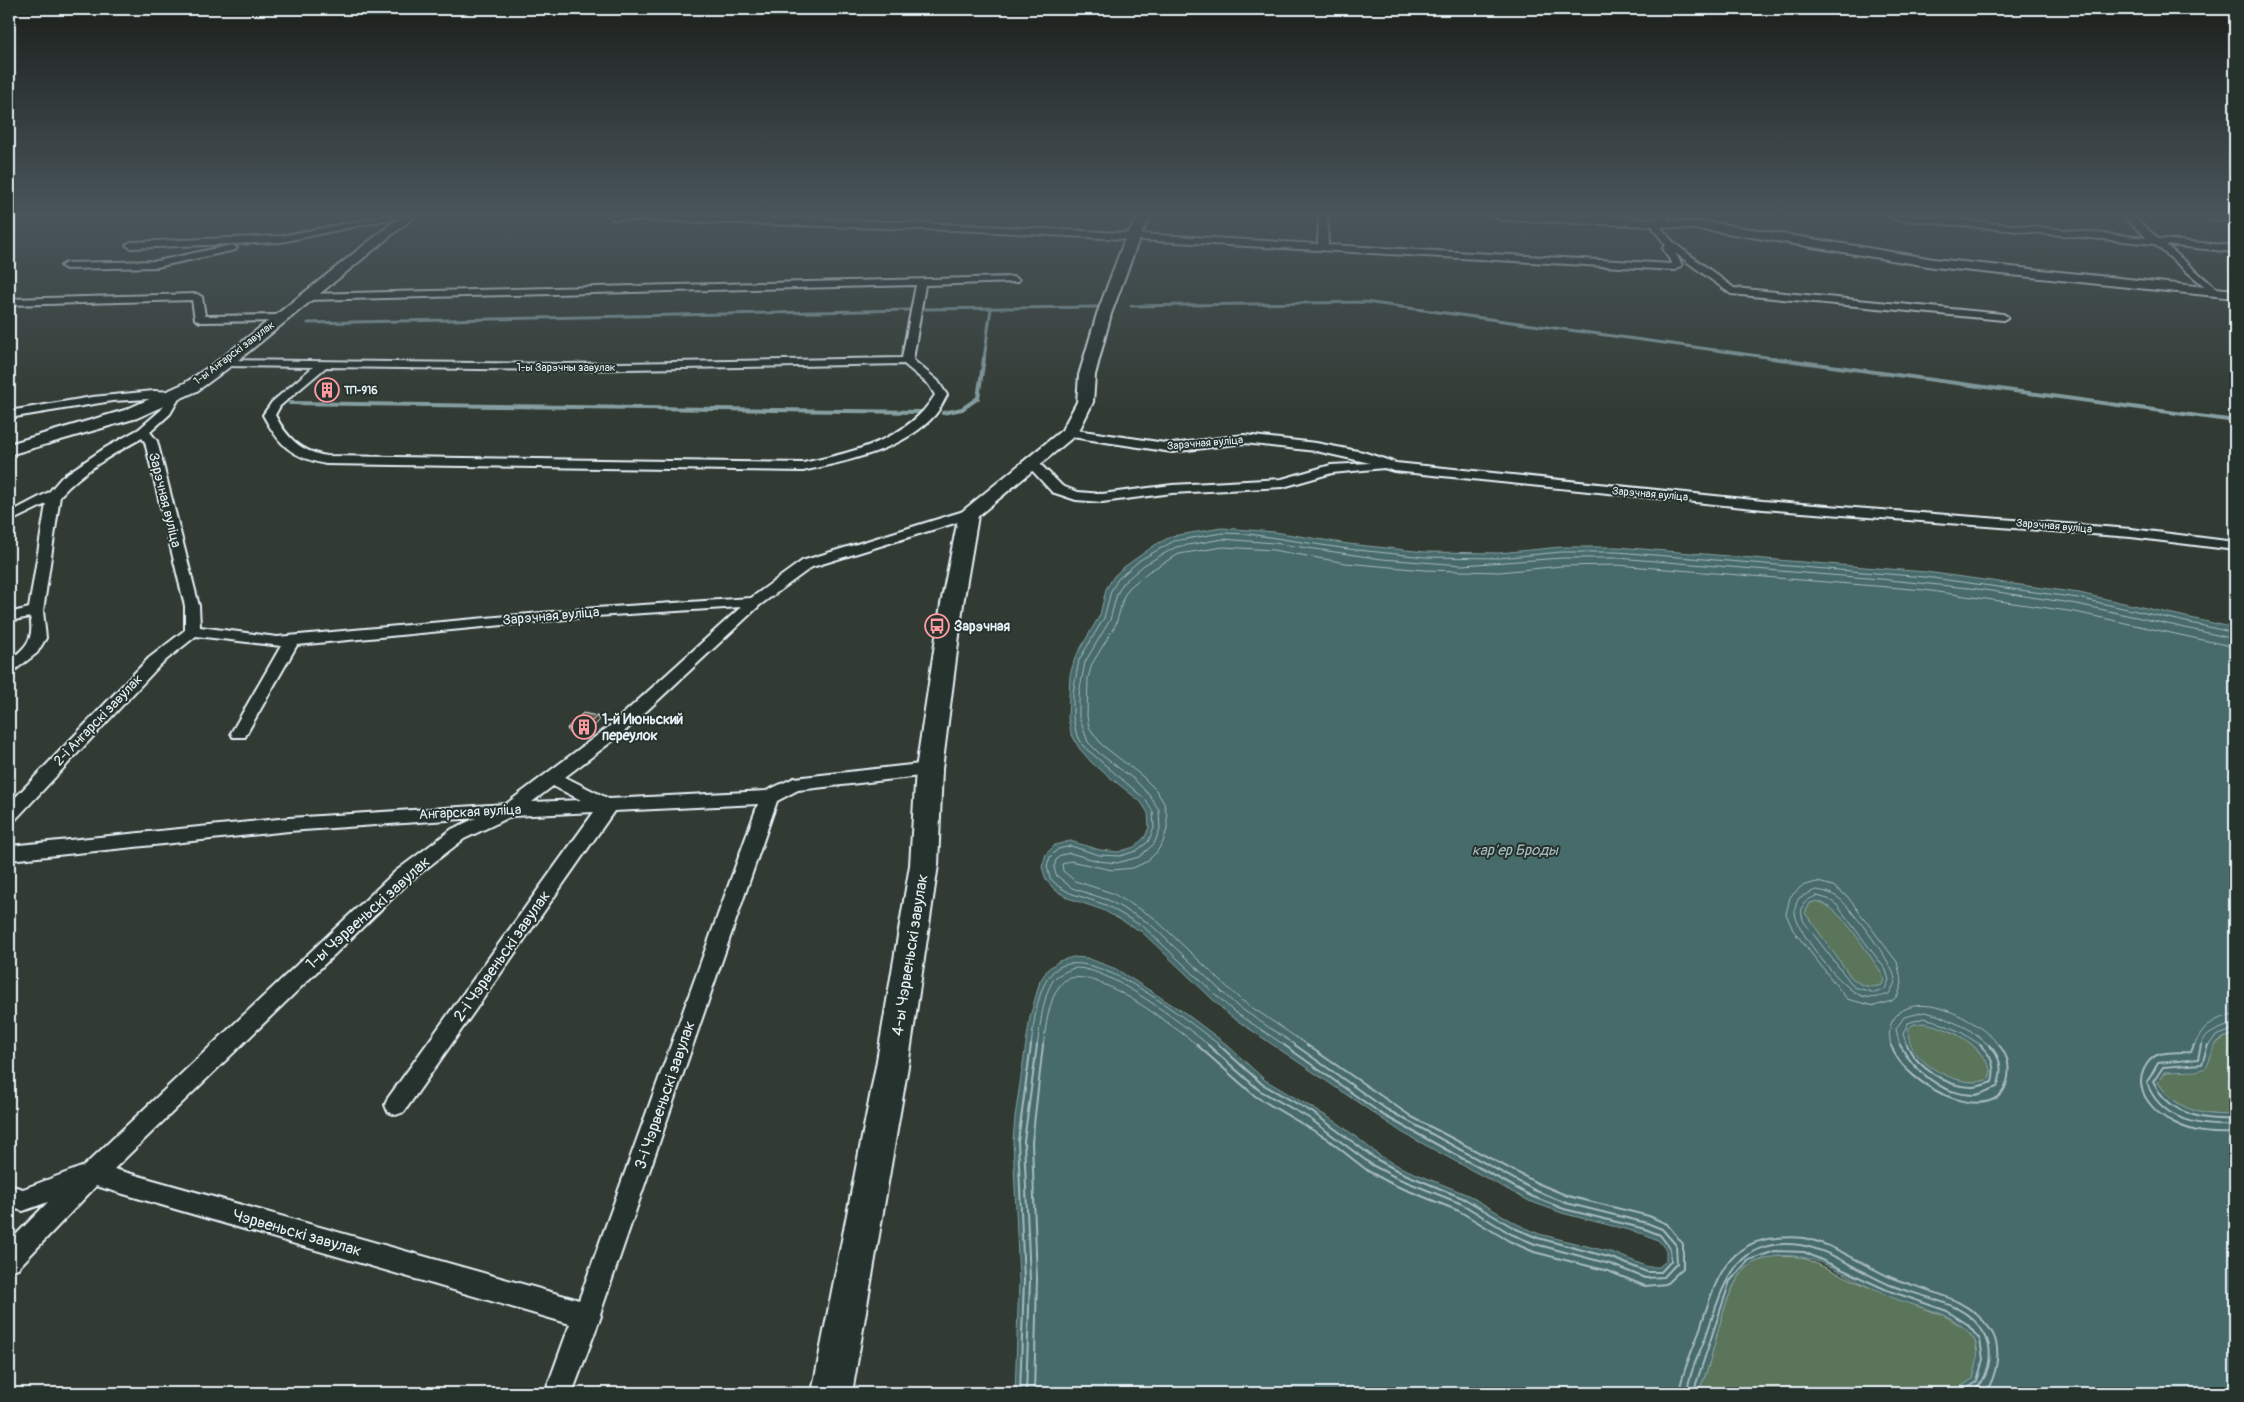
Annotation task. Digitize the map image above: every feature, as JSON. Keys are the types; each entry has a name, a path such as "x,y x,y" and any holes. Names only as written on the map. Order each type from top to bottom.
{"street":[{"name":"1-ы Ангарскі завулак","path":"9,450 131,414 175,395 226,363 327,281"},
{"path":"307,297 948,281"},
{"path":"755,602 807,564 969,514 1069,433 1085,402 1087,375 1104,314 1116,281"},
{"path":"1719,281 1731,291 2003,317"},
{"path":"2113,281 2235,294"},
{"path":"2203,281 2215,292"},
{"path":"322,365 276,404 270,415 281,438 290,448 313,458 803,467 856,454 903,434 930,414 941,395 934,383 907,361 922,282"},
{"path":"9,302 197,297 200,318 280,318"},
{"name":"1-ы Зарэчны завулак","path":"226,363 566,367 907,361"},
{"path":"9,414 110,397 137,394 175,395"},
{"name":"1-ы Ангарскі завулак","path":"9,518 54,495 67,480 143,432 166,412 175,395"},
{"name":"Зарэчная вуліца","path":"143,432 151,441 192,606 193,631 277,642 596,612 755,602"},
{"name":"Зарэчная вуліца","path":"1069,433 1172,448 1244,439 1316,446 1394,466 1815,509 1959,520 2034,523 2235,546"},
{"path":"1032,463 1057,489 1076,496 1102,498 1172,489 1283,483 1331,469 1394,466"},
{"path":"9,667 32,649 40,637 41,628 36,611 54,495"},
{"name":"4-ы Чэрвеньскі завулак","path":"832,1393 892,1066 924,865 929,769 952,604 969,514"},
{"name":"1-ы Чэрвеньскі завулак","path":"9,1259 92,1174 403,876 458,834 511,809 617,729 755,602"},
{"path":"9,617 36,611"},
{"name":"2-і Ангарскі завулак","path":"9,815 155,661 193,631"},
{"path":"239,732 292,640"},
{"name":"Ангарская вуліца","path":"9,853 170,835 330,821 511,809 608,806 769,797 794,784 929,769"},
{"path":"552,778 608,806"},
{"name":"3-і Чэрвеньскі завулак","path":"559,1393 588,1316 769,797"},
{"name":"2-і Чэрвеньскі завулак","path":"396,1105 608,806"},
{"path":"13,1200 92,1174"},
{"name":"Чэрвеньскі завулак","path":"92,1174 588,1316"}],"green space":[{"path":"1817,901 1827,905 1845,921 1882,973 1884,980 1882,985 1865,986 1851,977 1805,913 1810,903"},
{"path":"1924,1023 1955,1033 1972,1045 1986,1061 1991,1071 1989,1079 1978,1082 1964,1081 1936,1071 1924,1062 1915,1052 1909,1040 1908,1028 1914,1024"},
{"path":"2235,1034 2235,1114 2201,1113 2191,1110 2165,1092 2158,1082 2164,1072 2179,1071 2210,1060 2211,1054 2218,1042"},
{"path":"1775,1256 1802,1257 1886,1295 1945,1316 1965,1328 1975,1341 1978,1358 1973,1379 1951,1393 1697,1393 1710,1362 1720,1323 1733,1287 1742,1273 1753,1263"}],"water":[{"name":"карʼер Броды","path":"1222,528 1275,532 1348,544 1425,552 1499,553 1561,547 1617,547 1926,572 2079,593 2235,628 2235,1034 2217,1042 2206,1068 2196,1071 2164,1072 2158,1082 2173,1099 2191,1110 2224,1115 2235,1114 2235,1393 1951,1393 1973,1379 1977,1359 1976,1343 1961,1325 1945,1315 1875,1290 1821,1263 1801,1257 1777,1256 1753,1263 1742,1272 1733,1286 1720,1323 1710,1362 1697,1393 1015,1393 1019,1280 1013,1141 1015,1117 1030,1017 1040,981 1048,969 1059,961 1073,957 1087,958 1116,969 1185,1013 1226,1044 1265,1080 1338,1123 1379,1155 1402,1168 1468,1195 1517,1224 1539,1234 1614,1253 1648,1267 1659,1267 1666,1261 1666,1250 1658,1240 1644,1234 1562,1213 1529,1201 1403,1133 1229,1015 1142,932 1103,910 1068,898 1055,890 1046,880 1042,867 1046,854 1055,845 1070,841 1100,850 1118,852 1134,847 1145,837 1149,827 1148,813 1141,802 1092,763 1079,748 1071,733 1068,717 1070,675 1075,658 1100,615 1106,589 1114,576 1155,545 1172,536","holes":["1817,901 1827,905 1845,921 1882,973 1884,980 1882,985 1865,986 1851,977 1805,913 1810,903","1924,1023 1955,1033 1973,1045 1986,1061 1991,1071 1989,1079 1978,1082 1964,1081 1950,1077 1924,1062 1909,1040 1909,1028 1914,1024"]}],"building":[{"path":"583,713 597,716 581,732 567,728"}],"waterway":[{"path":"1131,306 1365,302 1781,359"},
{"path":"991,308 1097,307"},
{"path":"925,309 991,308"},
{"path":"984,359 991,308"},
{"path":"308,323 908,310"},
{"path":"943,413 962,409 978,398 984,358"},
{"path":"1772,358 2235,421"},
{"path":"290,403 921,412"}],"place":[{"name":"ТП-916","path":"327,390"},
{"name":"Зарэчная","path":"937,626"},
{"name":"1-й Июньский переулок","path":"584,727"}]}
